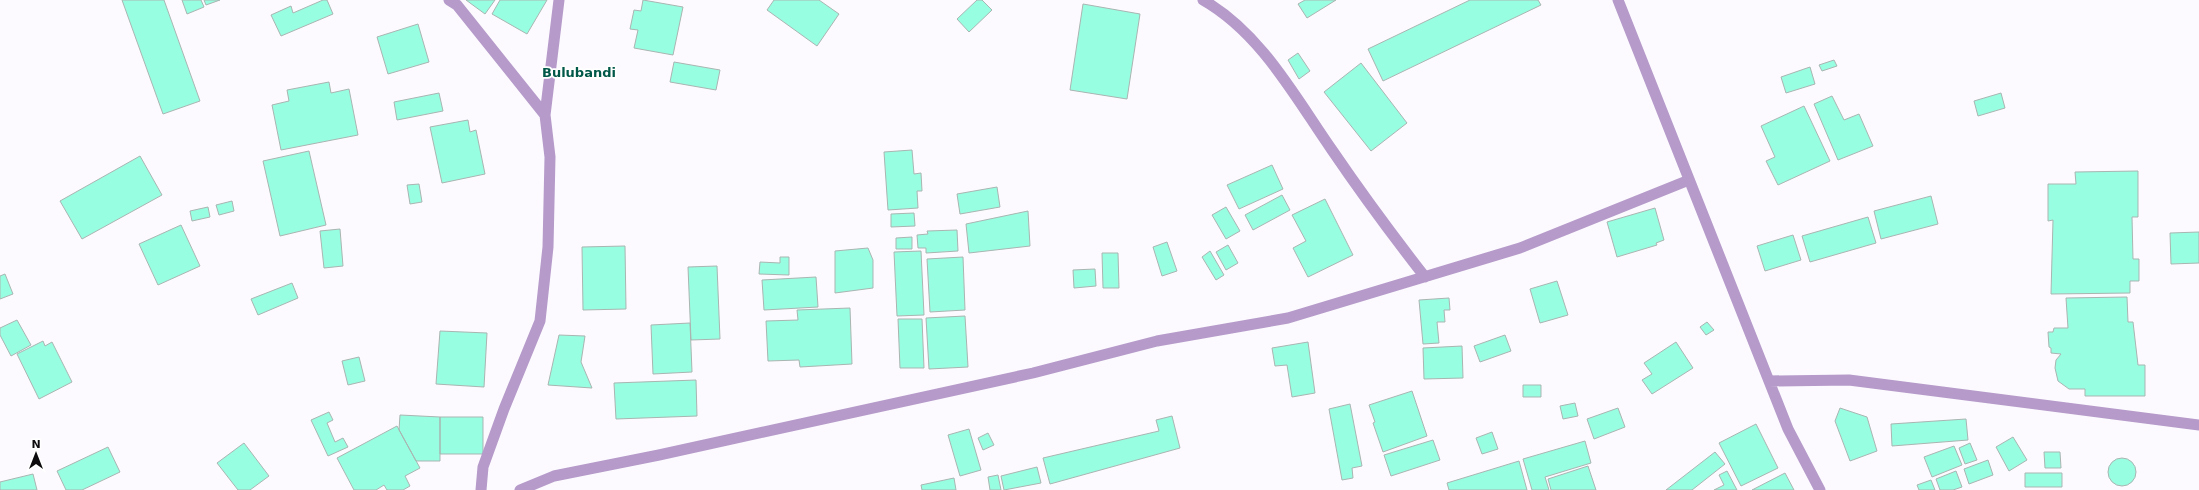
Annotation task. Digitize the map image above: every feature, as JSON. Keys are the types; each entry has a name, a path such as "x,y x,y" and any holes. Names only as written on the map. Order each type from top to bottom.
{"street":[{"path":"450,0 457,5 545,115"},
{"path":"481,490 486,459 504,409 540,321 548,247 550,157 545,115 559,0"},
{"path":"1203,0 1242,28 1279,73 1380,219 1425,277"},
{"path":"1618,0 1788,429 1820,490"},
{"path":"520,490 554,476 666,454 1033,374 1157,341 1288,318 1520,248 1689,180"},
{"path":"1769,381 1849,380 2199,425"}],"building":[{"path":"122,0 164,0 200,101 163,114"},
{"path":"182,0 201,0 204,7 187,14"},
{"path":"204,0 220,0 206,5"},
{"path":"323,0 327,0 333,14 281,36 271,15 291,6 293,13"},
{"path":"466,0 495,0 485,14"},
{"path":"500,0 547,0 527,34 492,14"},
{"path":"643,0 683,7 673,55 634,48 638,30 630,29 634,10 641,11"},
{"path":"774,0 819,0 839,14 817,46 767,10"},
{"path":"977,0 982,0 992,10 969,32 957,19"},
{"path":"1305,0 1336,0 1307,18 1298,4"},
{"path":"1470,0 1538,0 1541,5 1383,81 1368,49"},
{"path":"1083,4 1140,14 1127,99 1070,90"},
{"path":"418,24 429,62 388,74 377,37"},
{"path":"1298,53 1310,71 1299,79 1288,60"},
{"path":"1834,60 1837,66 1822,71 1819,65"},
{"path":"674,62 720,70 716,90 670,82"},
{"path":"1361,63 1407,123 1371,151 1324,92"},
{"path":"1810,67 1815,84 1786,93 1781,77"},
{"path":"329,82 331,93 349,89 358,135 281,150 272,105 289,101 287,90"},
{"path":"439,93 443,111 397,120 394,102"},
{"path":"2001,93 2005,108 1978,116 1974,101"},
{"path":"1832,96 1844,120 1859,114 1873,146 1838,160 1814,104"},
{"path":"1804,106 1830,161 1778,185 1766,161 1775,157 1761,126"},
{"path":"468,120 470,132 476,130 485,174 442,183 430,127"},
{"path":"912,150 914,174 921,173 922,191 917,191 918,208 888,210 884,152"},
{"path":"309,151 326,225 280,236 263,161"},
{"path":"140,156 162,195 82,239 60,201"},
{"path":"1272,165 1283,189 1239,209 1227,185"},
{"path":"2138,171 2138,217 2132,217 2133,259 2139,259 2139,281 2130,281 2130,293 2051,294 2053,220 2048,221 2048,184 2076,184 2075,172"},
{"path":"419,184 422,202 410,204 407,185"},
{"path":"997,187 1000,207 960,214 957,194"},
{"path":"1282,195 1290,210 1253,230 1245,215"},
{"path":"1931,196 1938,224 1881,239 1874,211"},
{"path":"1325,199 1353,255 1308,277 1293,248 1306,241 1292,215"},
{"path":"232,201 234,211 219,215 216,205"},
{"path":"208,207 210,217 192,221 190,211"},
{"path":"1226,207 1240,231 1226,239 1212,215"},
{"path":"1655,208 1664,240 1656,243 1657,245 1617,257 1607,222"},
{"path":"1028,211 1030,246 969,253 966,224"},
{"path":"914,213 915,226 891,227 891,214"},
{"path":"1868,217 1876,243 1810,262 1802,236"},
{"path":"181,225 200,266 158,285 139,244"},
{"path":"340,229 343,266 324,268 320,231"},
{"path":"957,230 958,251 926,253 926,248 918,248 917,235 928,234 927,231"},
{"path":"2199,232 2199,263 2171,264 2170,233"},
{"path":"1793,235 1801,260 1765,271 1757,246"},
{"path":"912,237 912,249 896,249 896,238"},
{"path":"1167,242 1177,271 1162,276 1153,247"},
{"path":"1228,245 1238,263 1226,270 1216,252"},
{"path":"625,246 626,309 583,310 582,247"},
{"path":"868,248 873,260 873,288 835,293 835,251"},
{"path":"921,251 924,315 897,316 894,252"},
{"path":"1210,251 1224,275 1216,280 1202,257"},
{"path":"1102,253 1118,253 1119,288 1103,288"},
{"path":"780,257 789,257 789,275 759,274 760,262 780,263"},
{"path":"963,257 965,310 930,312 927,259"},
{"path":"717,266 720,339 691,340 688,267"},
{"path":"1095,269 1096,286 1074,288 1073,270"},
{"path":"5,274 13,294 0,299 0,276"},
{"path":"816,277 818,307 764,310 762,280"},
{"path":"1557,281 1568,315 1540,323 1530,289"},
{"path":"292,283 298,298 258,315 251,299"},
{"path":"2127,297 2128,322 2133,322 2138,365 2145,365 2145,396 2085,396 2085,389 2069,389 2058,381 2055,368 2056,360 2061,354 2051,353 2048,332 2053,332 2054,328 2068,328 2066,298"},
{"path":"1449,298 1450,310 1444,310 1445,322 1437,322 1439,343 1423,344 1419,300"},
{"path":"850,308 852,364 800,367 799,360 768,361 766,321 798,320 797,310"},
{"path":"965,316 968,367 929,369 926,318"},
{"path":"898,319 922,319 924,368 900,368"},
{"path":"17,320 31,345 11,356 0,335 0,328"},
{"path":"1707,322 1714,330 1706,335 1700,327"},
{"path":"690,323 692,372 653,374 651,325"},
{"path":"440,331 487,333 484,387 436,384"},
{"path":"559,335 585,336 581,362 592,388 548,385"},
{"path":"1505,335 1511,351 1480,362 1474,346"},
{"path":"43,341 45,346 52,342 72,382 39,399 17,354"},
{"path":"1308,342 1315,393 1292,397 1287,365 1275,366 1272,348"},
{"path":"1676,342 1693,368 1652,394 1642,380 1652,374 1644,363"},
{"path":"1462,346 1463,378 1424,379 1423,348"},
{"path":"359,357 365,381 348,385 342,361"},
{"path":"696,380 697,416 616,419 614,383"},
{"path":"1523,385 1541,385 1541,397 1523,397"},
{"path":"1412,391 1427,436 1383,452 1373,423 1375,422 1369,405"},
{"path":"1575,403 1578,416 1563,419 1560,406"},
{"path":"1350,404 1362,466 1352,468 1353,478 1342,480 1329,409"},
{"path":"1618,408 1625,427 1594,439 1587,419"},
{"path":"1840,408 1867,417 1877,451 1850,461 1835,421"},
{"path":"329,412 333,420 327,423 335,442 343,438 348,447 328,456 311,420"},
{"path":"400,415 440,417 440,461 416,461 399,430"},
{"path":"1172,416 1180,448 1050,484 1043,458 1159,431 1156,420"},
{"path":"440,417 483,417 483,454 440,454"},
{"path":"1966,419 1968,440 1892,446 1891,424"},
{"path":"1756,424 1778,468 1741,486 1719,443"},
{"path":"397,426 420,468 405,476 410,486 403,490 387,490 384,485 376,490 354,490 337,458"},
{"path":"969,429 981,470 960,476 948,435"},
{"path":"1492,432 1498,449 1482,454 1476,438"},
{"path":"988,433 994,445 983,450 978,438"},
{"path":"2013,437 2027,460 2009,471 1996,447"},
{"path":"1433,440 1440,460 1391,476 1384,455"},
{"path":"1585,441 1591,463 1545,477 1549,490 1532,490 1523,459"},
{"path":"244,443 269,476 250,490 238,490 217,463"},
{"path":"1970,443 1977,460 1965,464 1959,448"},
{"path":"1954,446 1962,465 1932,477 1924,457"},
{"path":"108,447 120,472 82,490 66,490 57,471"},
{"path":"1715,452 1725,464 1692,490 1666,490"},
{"path":"2044,452 2060,452 2061,468 2045,468"},
{"path":"2122,458 2128,459 2132,462 2135,466 2135,478 2132,482 2128,485 2122,486 2116,485 2112,482 2109,478 2108,472 2109,466 2112,462 2116,459"},
{"path":"1988,460 1993,475 1969,484 1964,469"},
{"path":"1519,461 1527,490 1449,490 1447,483"},
{"path":"1588,466 1596,490 1551,490 1548,479"},
{"path":"1037,467 1041,483 1004,490 1001,476"},
{"path":"1727,471 1737,490 1714,490 1724,485 1719,475"},
{"path":"1956,471 1962,487 1953,490 1940,490 1936,479"},
{"path":"1785,473 1794,490 1752,490"},
{"path":"2025,473 2062,473 2062,487 2025,487"},
{"path":"33,474 37,490 0,490 0,482"},
{"path":"998,475 1001,490 990,490 988,477"},
{"path":"954,478 956,490 922,490 921,485"},
{"path":"1931,480 1935,490 1919,490 1917,485"}],"district":[{"name":"Bulubandi","path":"579,72"}]}
